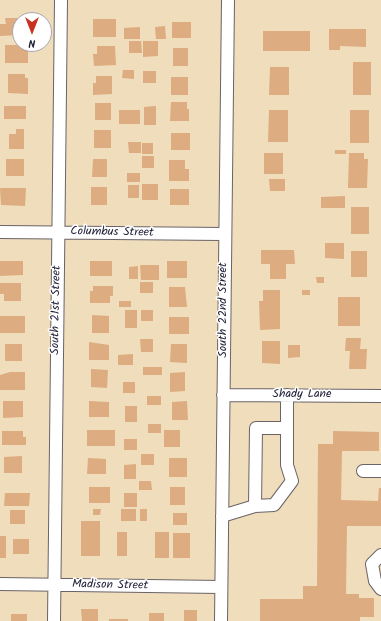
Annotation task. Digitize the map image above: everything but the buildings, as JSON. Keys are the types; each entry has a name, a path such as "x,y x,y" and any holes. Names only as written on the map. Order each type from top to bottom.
{"street":[{"name":"South 21st Street","path":"54,621 61,0"},
{"name":"South 22nd Street","path":"221,621 224,234 228,0"},
{"name":"Columbus Street","path":"0,232 224,234"},
{"name":"Shady Lane","path":"223,395 381,396"},
{"path":"222,516 255,506 274,506 292,481 287,465 287,395"},
{"path":"255,506 256,428 287,428"},
{"path":"363,471 381,471"},
{"path":"381,555 372,564 375,581 381,589"},
{"name":"Madison Street","path":"0,584 221,587"}]}
